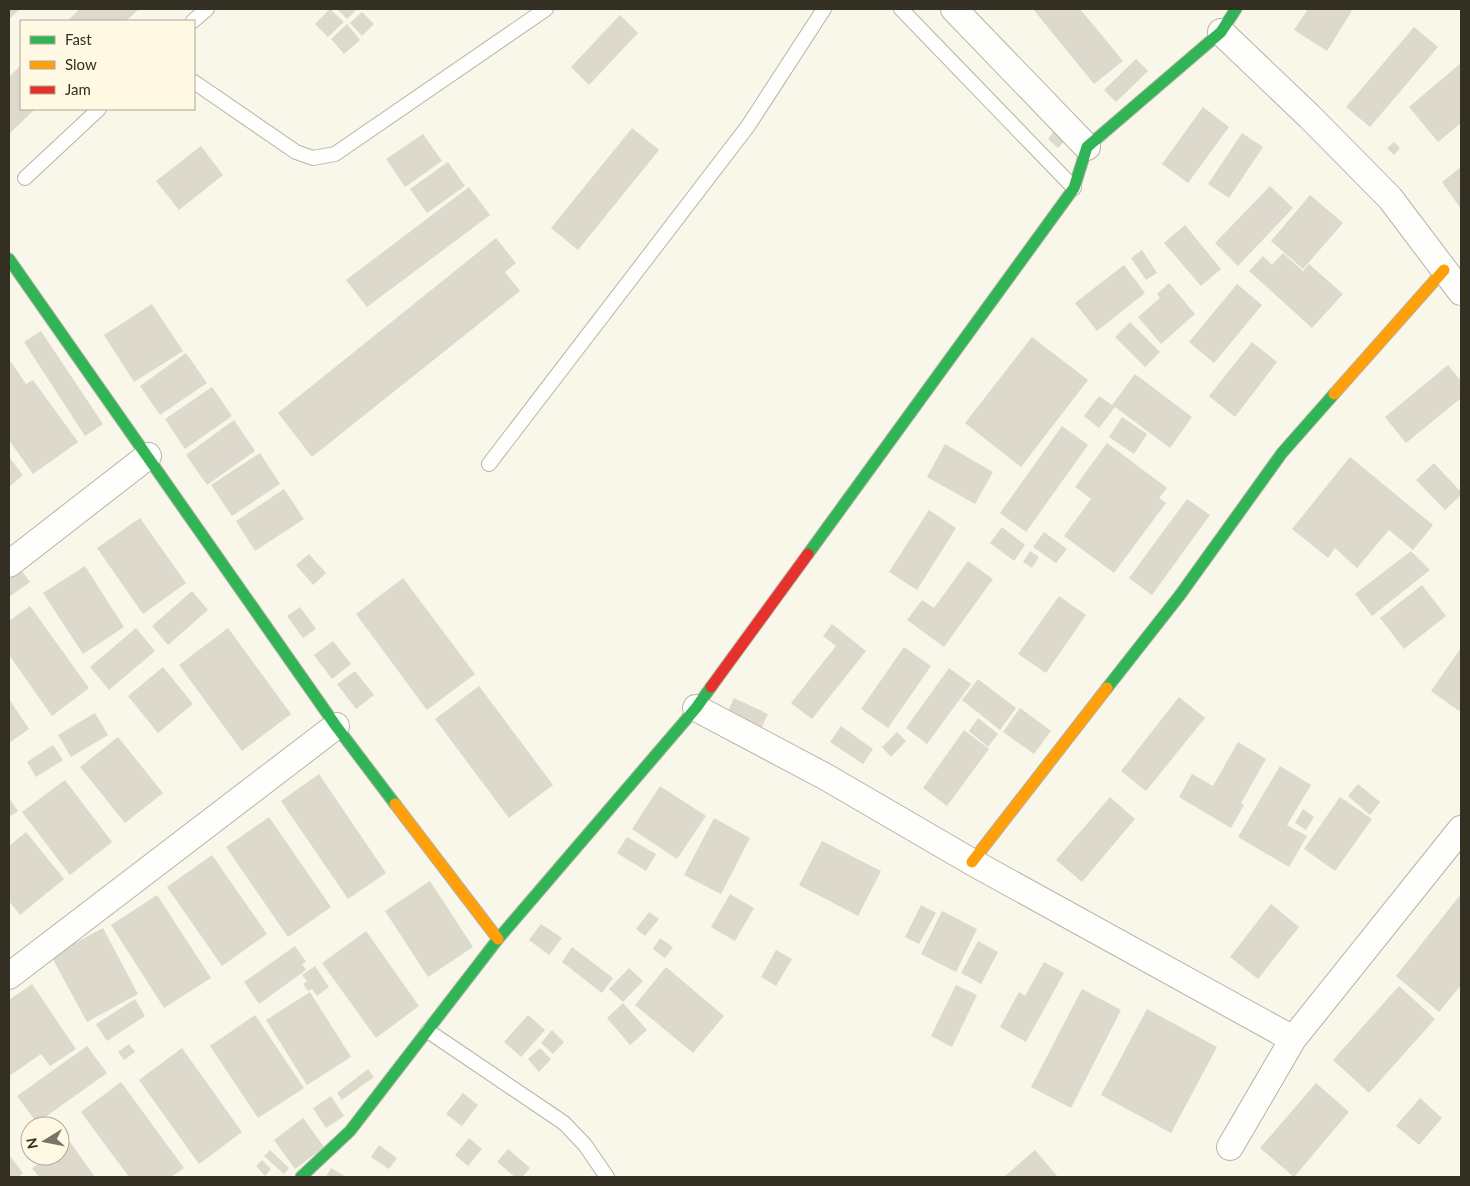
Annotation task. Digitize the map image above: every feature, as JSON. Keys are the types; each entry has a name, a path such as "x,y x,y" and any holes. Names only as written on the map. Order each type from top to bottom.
{"street":[{"path":"954,9 1087,147"},
{"path":"301,1177 350,1131 498,939 696,708 1074,188 1087,147 1221,32 1236,9"},
{"path":"1221,32 1309,116 1390,198 1461,292"},
{"path":"9,259 336,726 498,939"},
{"path":"972,862 1180,595 1282,453 1444,270"},
{"path":"9,564 148,456"},
{"path":"696,708 826,777 972,862 1293,1039"},
{"path":"9,976 336,726"},
{"path":"1230,1147 1293,1039 1461,829"}],"lane":[{"path":"195,20 207,9"},
{"path":"195,83 296,152 313,158 335,154 546,9"},
{"path":"489,464 748,126 824,9"},
{"path":"901,9 1074,188"},
{"path":"25,178 98,110"},
{"path":"428,1031 564,1124 585,1145 607,1177"}],"building":[{"path":"9,9 20,9 9,19"},
{"path":"80,9 139,9 127,20 68,20"},
{"path":"330,9 344,22 328,37 315,24"},
{"path":"337,9 357,9 347,19"},
{"path":"1033,9 1080,9 1123,61 1094,84"},
{"path":"1308,9 1353,9 1327,51 1294,30"},
{"path":"362,12 374,24 362,36 350,23"},
{"path":"620,15 638,33 589,85 571,67"},
{"path":"347,24 360,40 344,54 331,39"},
{"path":"1414,27 1438,47 1370,127 1346,107"},
{"path":"1136,59 1148,71 1116,102 1104,90"},
{"path":"1461,63 1461,123 1438,142 1409,107"},
{"path":"20,66 20,110 34,110 9,134 9,77"},
{"path":"1203,107 1229,127 1188,183 1162,164"},
{"path":"1058,126 1069,136 1058,148 1048,139"},
{"path":"632,128 659,150 578,250 551,228"},
{"path":"1242,133 1263,147 1229,198 1208,184"},
{"path":"423,134 442,161 405,187 386,159"},
{"path":"1394,142 1400,148 1394,155 1387,148"},
{"path":"201,146 223,175 179,210 156,181"},
{"path":"448,162 465,186 427,213 410,189"},
{"path":"1461,167 1461,209 1442,182"},
{"path":"1270,186 1293,208 1238,266 1215,243"},
{"path":"469,187 490,215 367,307 346,280"},
{"path":"1310,195 1343,223 1303,269 1271,241"},
{"path":"1185,225 1221,269 1201,286 1164,243"},
{"path":"496,238 516,263 505,272 520,291 312,457 278,413"},
{"path":"1142,250 1157,273 1146,280 1131,258"},
{"path":"1283,253 1303,271 1309,264 1343,294 1312,328 1249,271 1263,256 1272,265"},
{"path":"1124,265 1145,293 1097,331 1075,303"},
{"path":"1169,283 1195,314 1161,344 1138,317 1160,298 1157,294"},
{"path":"1237,284 1262,305 1214,363 1189,342"},
{"path":"152,304 183,351 134,382 104,335"},
{"path":"1130,322 1160,352 1145,367 1115,337"},
{"path":"41,331 103,424 85,436 24,342"},
{"path":"1032,337 1088,380 1021,467 965,423"},
{"path":"1252,342 1277,362 1235,417 1209,396"},
{"path":"186,353 207,383 160,415 140,386"},
{"path":"11,362 26,384 33,380 78,442 33,474 9,440 9,363"},
{"path":"1448,365 1461,381 1461,398 1406,443 1385,417"},
{"path":"1135,374 1192,417 1170,448 1115,407 1099,428 1084,416 1099,396 1112,405"},
{"path":"212,387 232,416 185,449 165,419"},
{"path":"1122,417 1147,434 1134,454 1109,437"},
{"path":"234,420 255,451 207,485 186,455"},
{"path":"1062,426 1088,445 1026,532 1000,513"},
{"path":"1107,443 1167,488 1159,498 1166,503 1114,573 1064,536 1091,499 1075,487"},
{"path":"945,444 993,472 975,504 927,477"},
{"path":"260,453 280,484 232,516 211,485"},
{"path":"9,457 23,475 9,487"},
{"path":"1350,457 1433,525 1413,550 1389,530 1357,568 1335,548 1328,558 1292,529"},
{"path":"1434,463 1461,492 1461,495 1445,510 1416,480"},
{"path":"284,489 304,519 255,551 236,521"},
{"path":"1187,499 1210,515 1152,595 1129,578"},
{"path":"929,510 956,528 917,590 889,572"},
{"path":"140,518 186,583 143,614 97,548"},
{"path":"1002,527 1025,545 1014,561 990,543"},
{"path":"1044,532 1067,549 1056,563 1033,547"},
{"path":"1030,551 1039,557 1032,568 1023,562"},
{"path":"1411,551 1430,570 1372,616 1355,594"},
{"path":"309,554 326,573 313,585 296,565"},
{"path":"968,561 993,579 944,647 907,620 922,600 934,608"},
{"path":"85,566 124,627 83,654 43,593"},
{"path":"21,570 30,582 9,597 9,579"},
{"path":"403,578 475,674 427,710 356,614"},
{"path":"1422,585 1446,616 1404,649 1380,618"},
{"path":"192,591 208,610 168,645 152,626"},
{"path":"1059,596 1086,615 1046,673 1018,654"},
{"path":"30,606 89,688 52,716 9,655 9,621"},
{"path":"300,607 316,629 303,638 287,616"},
{"path":"832,624 866,651 812,719 791,703 836,646 823,636"},
{"path":"136,628 155,651 109,690 90,667"},
{"path":"228,628 291,714 242,751 179,665"},
{"path":"333,641 351,664 332,679 314,655"},
{"path":"904,647 931,666 888,728 861,709"},
{"path":"1461,648 1461,708 1459,711 1431,691"},
{"path":"163,667 193,704 158,733 128,696"},
{"path":"949,668 971,684 927,744 906,728"},
{"path":"355,671 374,695 356,709 337,684"},
{"path":"978,679 1016,708 1000,730 962,700"},
{"path":"479,686 553,785 509,818 435,719"},
{"path":"1179,697 1205,718 1146,791 1121,771"},
{"path":"734,698 768,714 761,729 727,713"},
{"path":"9,699 29,729 9,743"},
{"path":"1020,708 1051,731 1034,754 1003,732"},
{"path":"95,713 108,735 71,757 58,735"},
{"path":"978,718 998,734 988,747 969,731"},
{"path":"841,726 873,749 863,764 830,742"},
{"path":"964,730 989,749 947,806 923,788"},
{"path":"897,732 906,741 891,757 882,747"},
{"path":"118,737 163,793 125,823 80,767"},
{"path":"1238,742 1266,759 1241,803 1244,805 1231,828 1179,797 1192,774 1213,786"},
{"path":"53,745 63,760 36,777 27,762"},
{"path":"1280,766 1311,785 1287,825 1307,836 1289,867 1238,837"},
{"path":"319,774 386,873 348,899 281,801"},
{"path":"65,780 112,842 70,875 22,812"},
{"path":"1358,784 1380,802 1370,815 1348,796"},
{"path":"660,786 706,816 677,859 632,829"},
{"path":"1110,797 1135,819 1082,882 1056,860"},
{"path":"1340,797 1372,819 1335,871 1304,849"},
{"path":"9,798 18,811 9,817"},
{"path":"1303,809 1314,817 1306,830 1295,823"},
{"path":"269,817 331,907 288,937 226,847"},
{"path":"714,818 750,838 721,894 684,875"},
{"path":"26,832 64,879 20,915 9,901 9,846"},
{"path":"627,837 656,854 646,871 617,853"},
{"path":"822,841 881,871 858,916 799,885"},
{"path":"212,855 267,934 222,966 167,887"},
{"path":"430,881 473,947 428,977 385,911"},
{"path":"730,894 754,908 735,941 711,927"},
{"path":"1461,894 1461,985 1439,1012 1396,976"},
{"path":"157,895 211,978 164,1008 111,925"},
{"path":"1271,904 1299,927 1258,979 1230,957"},
{"path":"921,905 936,913 919,944 905,937"},
{"path":"942,911 977,929 956,972 921,954"},
{"path":"649,912 659,919 645,936 636,929"},
{"path":"541,924 562,938 549,955 529,940"},
{"path":"103,928 138,994 87,1022 51,956"},
{"path":"366,931 419,1006 376,1038 322,963"},
{"path":"660,938 673,947 665,958 653,949"},
{"path":"978,941 998,952 981,984 961,973"},
{"path":"295,946 306,962 302,964 306,970 259,1004 244,982"},
{"path":"572,947 613,978 602,993 562,962"},
{"path":"776,950 792,959 776,986 761,977"},
{"path":"1044,962 1064,973 1026,1042 1000,1027 1019,992 1025,996"},
{"path":"315,966 329,987 317,996 312,989 308,991 303,984 307,981 302,975"},
{"path":"666,967 724,1016 693,1053 635,1005"},
{"path":"629,968 643,981 623,1002 609,989"},
{"path":"32,984 76,1049 50,1066 41,1054 9,1076 9,1000"},
{"path":"956,985 977,995 952,1047 931,1036"},
{"path":"1399,986 1435,1019 1369,1093 1333,1060"},
{"path":"1082,989 1121,1010 1071,1108 1031,1087"},
{"path":"310,992 351,1057 307,1085 266,1020"},
{"path":"135,999 145,1016 107,1041 96,1024"},
{"path":"623,1003 647,1030 630,1045 607,1018"},
{"path":"1147,1009 1217,1047 1171,1133 1101,1095"},
{"path":"255,1015 304,1088 258,1118 210,1046"},
{"path":"528,1015 545,1030 521,1057 504,1042"},
{"path":"552,1030 564,1042 553,1054 541,1043"},
{"path":"129,1044 135,1052 124,1060 118,1052"},
{"path":"87,1046 107,1073 47,1116 32,1116 17,1096"},
{"path":"182,1048 242,1132 199,1164 139,1080"},
{"path":"540,1048 551,1059 539,1072 528,1059"},
{"path":"368,1069 374,1077 342,1100 337,1093"},
{"path":"121,1082 184,1168 171,1177 129,1177 81,1112"},
{"path":"1316,1083 1349,1112 1294,1177 1260,1148"},
{"path":"463,1093 478,1105 462,1126 446,1114"},
{"path":"331,1096 344,1116 326,1128 313,1108"},
{"path":"1420,1098 1442,1118 1419,1145 1396,1126"},
{"path":"303,1118 324,1147 295,1169 274,1140"},
{"path":"469,1138 482,1149 468,1166 455,1155"},
{"path":"70,1142 95,1177 39,1177 32,1168 35,1166 70,1166"},
{"path":"379,1145 397,1158 389,1169 371,1157"},
{"path":"508,1149 530,1168 522,1177 515,1177 497,1162"},
{"path":"270,1150 289,1168 284,1174 264,1156"},
{"path":"1035,1150 1058,1177 1004,1177"},
{"path":"9,1155 23,1173 18,1177 9,1177"},
{"path":"262,1160 271,1169 265,1176 256,1166"},
{"path":"331,1168 346,1177 326,1177"}],"traffic: fast":[{"path":"808,554 1074,188 1087,147 1221,32 1236,9"},
{"path":"9,259 336,726 395,804"},
{"path":"1107,688 1180,595 1282,453 1334,394"},
{"path":"301,1177 350,1131 498,939 696,708 711,687"}],"traffic: slow":[{"path":"1334,394 1444,270"},
{"path":"972,862 1107,688"},
{"path":"395,804 498,939"}],"traffic: jam":[{"path":"711,687 808,554"}]}
